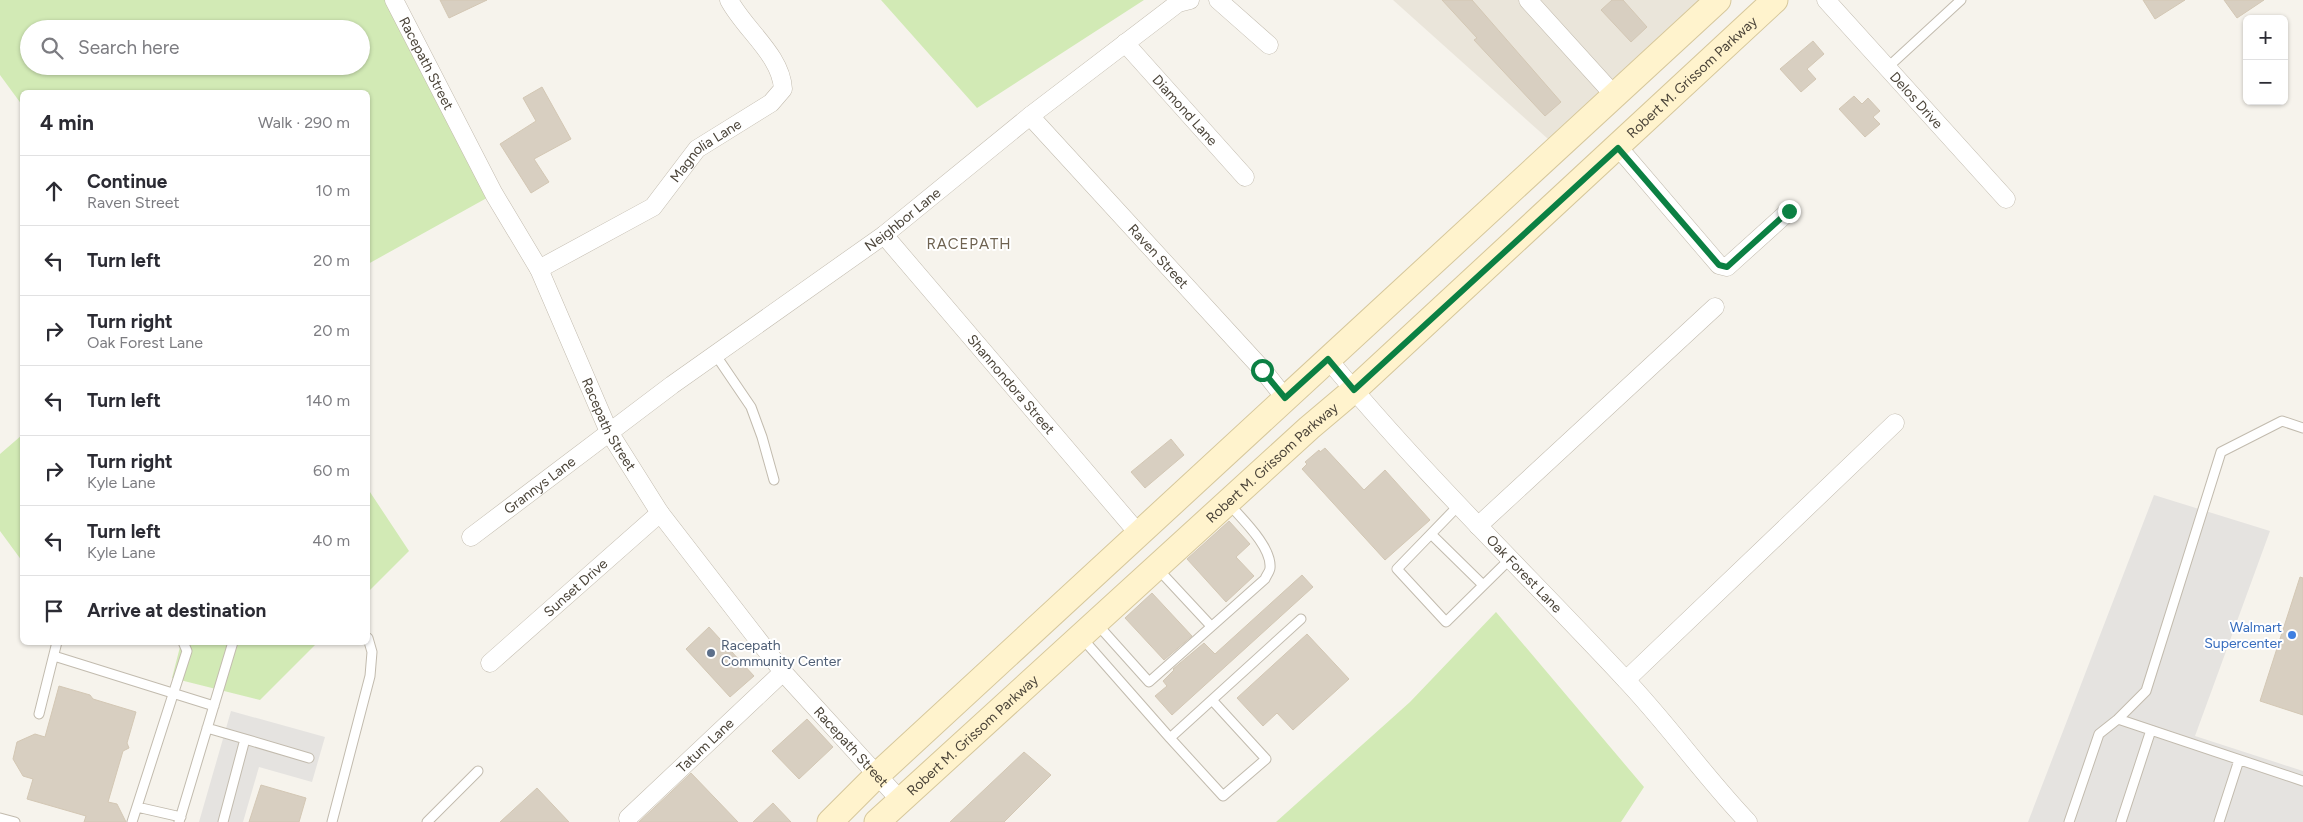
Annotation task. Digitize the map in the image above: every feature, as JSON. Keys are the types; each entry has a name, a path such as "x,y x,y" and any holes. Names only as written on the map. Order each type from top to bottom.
{"main road":[{"path":"830,822 876,775 1718,0"},
{"name":"Robert M. Grissom Parkway","path":"876,822 1304,433 1354,390 1618,148 1775,0"}],"street":[{"name":"Racepath Street","path":"394,0 494,194 540,269 609,432 660,514 783,672 900,800"},
{"name":"Magnolia Lane","path":"540,269 653,207 697,150 771,103 783,89 782,76 765,47 738,16 729,0"},
{"name":"Neighbor Lane","path":"609,432 715,354 884,235 1030,116 1178,3 1190,0"},
{"path":"1218,0 1270,45"},
{"path":"1528,0 1614,95"},
{"name":"Delos Drive","path":"1826,0 2006,199"},
{"name":"Diamond Lane","path":"1126,43 1245,177"},
{"name":"Raven Street","path":"1030,116 1262,370 1285,398"},
{"path":"1618,148 1719,265 1727,267 1789,211"},
{"name":"Shannondora Street","path":"884,235 1138,534"},
{"path":"1478,526 1715,307"},
{"name":"Oak Forest Lane","path":"1328,359 1478,526 1626,680 1718,791 1748,822"},
{"path":"1626,680 1895,423"},
{"name":"Grannys Lane","path":"471,537 609,432"},
{"name":"Sunset Drive","path":"490,663 660,514"},
{"name":"Tatum Lane","path":"628,818 783,672"},
{"name":"Oak Forest Lane","path":"1718,791 1738,822"}],"lane":[{"path":"1887,68 1961,0"},
{"path":"715,354 750,407 762,437 774,480"},
{"path":"2069,822 2099,734 2118,719 2146,690 2221,452 2282,421 2303,428"},
{"path":"1088,629 1149,682 1265,579 1270,568 1268,556 1258,538 1228,503"},
{"path":"1459,504 1397,569 1446,622 1510,559"},
{"path":"1431,534 1483,585"},
{"path":"1157,568 1211,626"},
{"path":"1170,738 1301,619"},
{"path":"1088,629 1170,738 1223,796 1266,759 1212,700"},
{"path":"39,714 56,645"},
{"path":"132,822 186,650 184,645"},
{"path":"137,807 180,820 232,645"},
{"path":"332,822 370,676 372,652 370,645"},
{"path":"54,656 214,706"},
{"path":"2118,719 2303,781"},
{"path":"207,728 309,758"},
{"path":"2121,822 2151,730"},
{"path":"223,822 245,739"},
{"path":"2219,822 2239,760"},
{"path":"427,822 478,771"},
{"path":"0,818 15,822"}],"shaded area":[{"path":"1393,0 1718,0 1557,147"},
{"path":"2154,495 2270,531 2195,736 2303,771 2303,822 2028,822"},
{"path":"231,711 325,737 312,782 259,767 243,822 199,822"}],"green space":[{"path":"0,0 394,0 494,194 370,263 370,90 20,90 20,102 0,75"},
{"path":"881,0 1144,0 977,108"},
{"path":"20,437 20,558 0,531 0,454"},
{"path":"370,492 409,551 370,590"},
{"path":"1496,612 1644,787 1621,822 1276,822 1410,702"},
{"path":"180,645 315,645 260,700 172,678"}],"building":[{"path":"440,0 487,0 449,18"},
{"path":"1442,0 1472,0 1561,102 1545,116 1474,40 1477,38"},
{"path":"1612,0 1623,0 1647,27 1631,42 1601,10"},
{"path":"2143,0 2185,0 2155,19"},
{"path":"2224,0 2264,0 2237,18"},
{"path":"1813,41 1824,54 1807,69 1816,79 1801,92 1780,69"},
{"path":"542,87 571,139 534,159 549,182 531,193 500,144 536,121 523,98"},
{"path":"1854,96 1862,104 1868,98 1880,111 1873,117 1880,124 1865,137 1839,109"},
{"path":"1171,439 1184,455 1145,488 1131,472"},
{"path":"1325,448 1364,490 1385,470 1430,520 1385,560 1302,469 1307,464 1305,462 1319,450 1320,452"},
{"path":"1229,521 1250,544 1236,557 1254,576 1226,602 1187,559"},
{"path":"1302,575 1313,587 1172,715 1155,696 1167,686 1163,681 1173,669 1204,643 1215,654"},
{"name":"Walmart Supercenter","path":"2300,577 2303,578 2303,715 2260,701"},
{"path":"1152,593 1192,636 1164,660 1125,618"},
{"path":"709,627 754,676 730,697 686,649"},
{"path":"1307,634 1349,679 1293,730 1277,713 1263,726 1237,698"},
{"path":"59,686 136,712 127,743 129,748 123,751 108,802 117,804 126,822 84,822 86,816 27,799 33,779 23,776 13,759 17,742 35,734 45,737"},
{"path":"807,719 833,747 799,779 772,751"},
{"path":"1024,752 1051,775 1004,822 950,822"},
{"path":"691,773 738,822 639,822 671,792"},
{"path":"261,785 306,798 299,822 249,822"},
{"path":"537,788 569,822 500,822"},
{"path":"773,803 791,822 753,822"}],"place":[{"name":"Walmart Supercenter","path":"2292,635"},
{"name":"Racepath Community Center","path":"711,653"}],"district":[{"name":"RACEPATH","path":"969,244"}],"route":[{"path":"1262,370 1285,398 1328,359 1354,390 1618,148 1719,265 1727,267 1789,211"}]}
